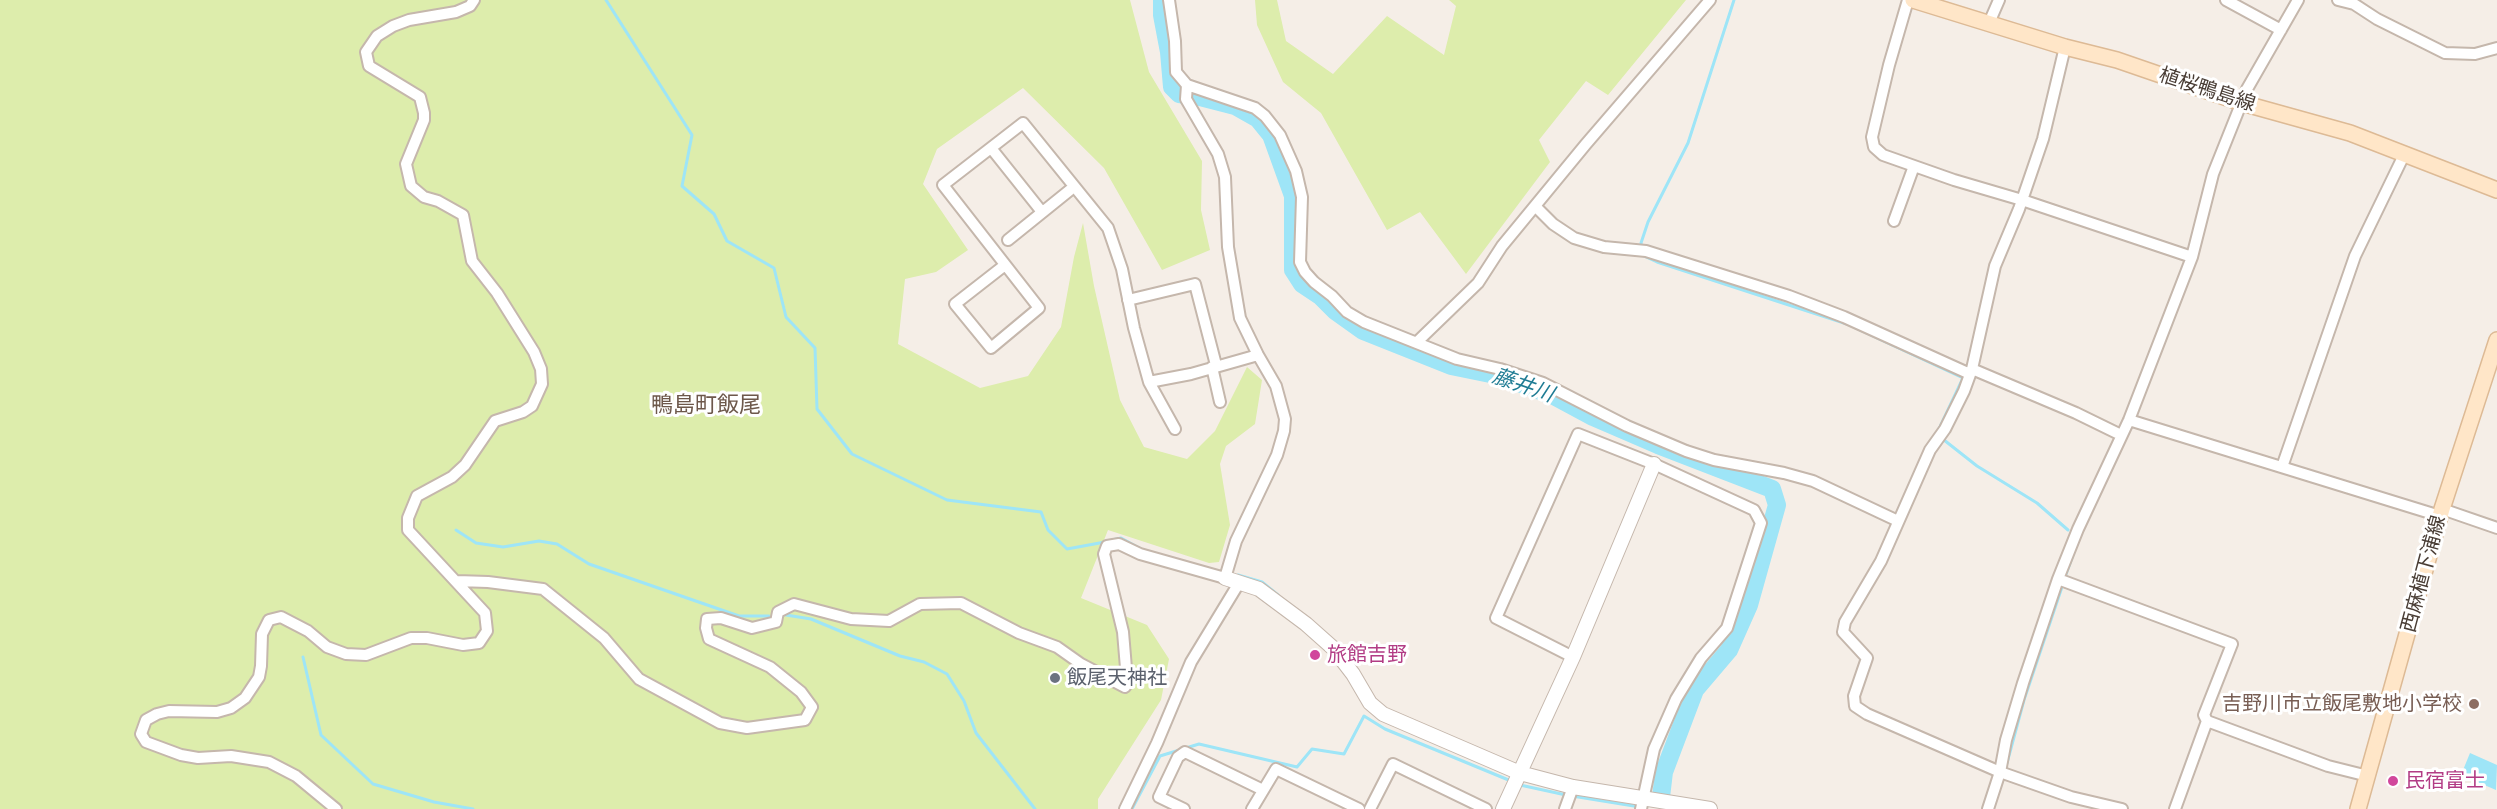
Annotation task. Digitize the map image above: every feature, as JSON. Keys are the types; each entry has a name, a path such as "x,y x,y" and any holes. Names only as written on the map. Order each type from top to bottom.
{"main road":[{"name":"植桜鴨島線","path":"1913,0 2065,47 2117,60 2242,103 2350,133 2497,190"},
{"name":"西麻植下浦線","path":"2358,809 2441,513 2497,340"}],"street":[{"path":"336,809 296,776 269,762 231,756 198,758 181,756 146,742 141,734 146,720 169,711 217,712 231,708 245,698 259,677 262,634 269,620 281,616 308,631 327,646 346,654 366,655 411,638 427,638 463,645 479,643 487,631 485,613 458,581 408,530 408,518 417,496 452,477 465,465 495,421 523,412 532,406 543,384 541,369 534,352 497,293 472,261 463,215 438,201 424,197 411,186 406,164 424,120 420,97 369,66 366,52 377,36 393,26 409,20 456,12 470,6 474,0"},
{"path":"1125,809 1157,743 1191,662 1232,580 1236,541 1277,455 1286,419 1271,377 1240,318 1227,247 1225,177 1218,154 1176,72 1175,41 1169,0"},
{"path":"1418,342 1478,283 1502,246 1710,0"},
{"path":"1908,0 1888,66 1872,137 1874,147 1883,155 1914,166 2192,257"},
{"path":"1989,23 1999,0"},
{"path":"2226,0 2281,30"},
{"path":"1988,809 2002,773 2006,740 2023,683 2061,580 2129,420 2192,257 2213,174 2252,77 2298,0"},
{"path":"2338,0 2354,4 2376,19 2445,53 2475,54 2497,48"},
{"path":"2065,47 2043,139 2022,200 1995,266 1971,372 1945,429 1930,450 1881,561 1845,622 1843,632 1867,658 1854,696 1855,706 1867,714 2002,773 2071,797 2122,809"},
{"path":"1187,91 1244,103 1255,108 1269,120 1280,135 1296,171 1302,197 1300,262 1305,272 1347,312 1364,322 1457,359 1500,369 1543,383 1627,426 1686,451 1714,460 1784,473 1813,481 1898,521"},
{"path":"1005,264 955,304 991,348 1039,308 1005,264 943,185 1023,123 1108,228 1122,269 1149,382 1174,429"},
{"path":"991,148 1042,212"},
{"path":"2282,467 2355,256 2404,155"},
{"path":"1894,221 1914,166"},
{"path":"1008,240 1070,190"},
{"path":"1535,206 1553,224 1574,238 1604,247 1643,251 1789,296 2076,413 2121,435"},
{"path":"1128,300 1195,284 1220,402"},
{"path":"1149,382 1191,374 1258,355"},
{"path":"2129,420 2282,467 2497,528"},
{"path":"1573,657 1496,618 1578,434 1654,464 1754,510 1761,523 1727,628 1701,658 1681,691 1654,749 1643,804"},
{"path":"1503,809 1573,657 1654,464"},
{"path":"458,581 488,582 543,589 604,638 639,679 720,723 747,728 805,720 812,708 801,692 770,667 709,639 706,628 707,619 721,618 752,628 776,622 778,612 794,604 851,619 889,621 920,604 961,603 1019,633 1057,647 1081,664 1125,687 1127,680 1123,632 1104,554 1107,546 1119,544 1140,554 1259,589 1306,624 1333,648 1353,674 1370,703 1383,714 1520,773 1643,804 1710,809"},
{"path":"2061,580 2232,644 2204,715 2207,721 2328,766 2368,776"},
{"path":"2175,809 2207,721"},
{"path":"1184,809 1159,797 1179,757 1185,752 1263,790"},
{"path":"1370,809 1393,764 1486,809"},
{"path":"1252,809 1276,769 1359,809"},
{"path":"1566,807 1573,788"}],"green space":[{"path":"0,0 1130,0 1149,72 1202,161 1201,210 1210,250 1162,270 1104,168 1023,88 937,149 923,184 968,250 936,272 905,279 898,344 980,388 1028,376 1061,327 1083,223 1094,286 1120,400 1144,447 1187,459 1215,431 1247,367 1262,380 1255,424 1226,446 1220,464 1230,525 1219,562 1209,563 1108,530 1081,598 1147,625 1169,659 1161,700 1098,799 1098,809 0,809"},
{"path":"1255,0 1277,0 1286,41 1333,74 1387,16 1444,55 1456,6 1449,0 1686,0 1608,95 1586,81 1539,140 1550,162 1466,274 1420,212 1387,230 1321,113 1283,82 1257,25"}],"water":[{"path":"2470,753 2497,765 2496,790 2461,775"}],"waterway":[{"path":"606,0 692,135 682,186 714,214 727,241 774,268 786,317 815,348 817,409 852,454 947,500 1041,512 1048,530 1067,549 1105,542"},
{"name":"藤井川","path":"1162,0 1172,87 1179,94 1235,106 1258,119 1271,135 1293,196 1293,270 1302,284 1320,296 1335,311 1363,331 1451,366 1500,376 1554,396 1593,417 1658,445 1772,489 1777,505 1749,605 1729,650 1695,690 1664,772 1661,797"},
{"path":"1642,247 1641,243 1648,222 1688,143 1734,0"},
{"path":"1644,253 1644,256 1657,262 1847,324 1963,378 1939,429"},
{"path":"1944,440 1977,466 2037,503 2068,530"},
{"path":"456,530 476,543 503,547 539,541 557,544 589,564 739,616 769,616"},
{"path":"1112,540 1121,538 1141,549"},
{"path":"2065,577 2073,555"},
{"path":"1238,575 1262,582 1278,595"},
{"path":"2007,763 2024,700 2063,584"},
{"path":"786,615 811,619 900,656 924,662 947,674 964,701 976,733 1035,809"},
{"path":"303,657 321,735 373,784 434,802 473,809"},
{"path":"1132,809 1160,756 1199,744 1297,767 1312,749 1344,754 1364,716 1385,729 1511,781"},
{"path":"1520,785 1566,795"},
{"path":"1572,796 1640,807"}],"place":[{"name":"旅館吉野","path":"1315,655"},
{"name":"飯尾天神社","path":"1055,678"},
{"name":"吉野川市立飯尾敷地小学校","path":"2474,704"},
{"name":"民宿富士","path":"2393,781"}],"district":[{"name":"鴨島町飯尾","path":"706,406"}]}
